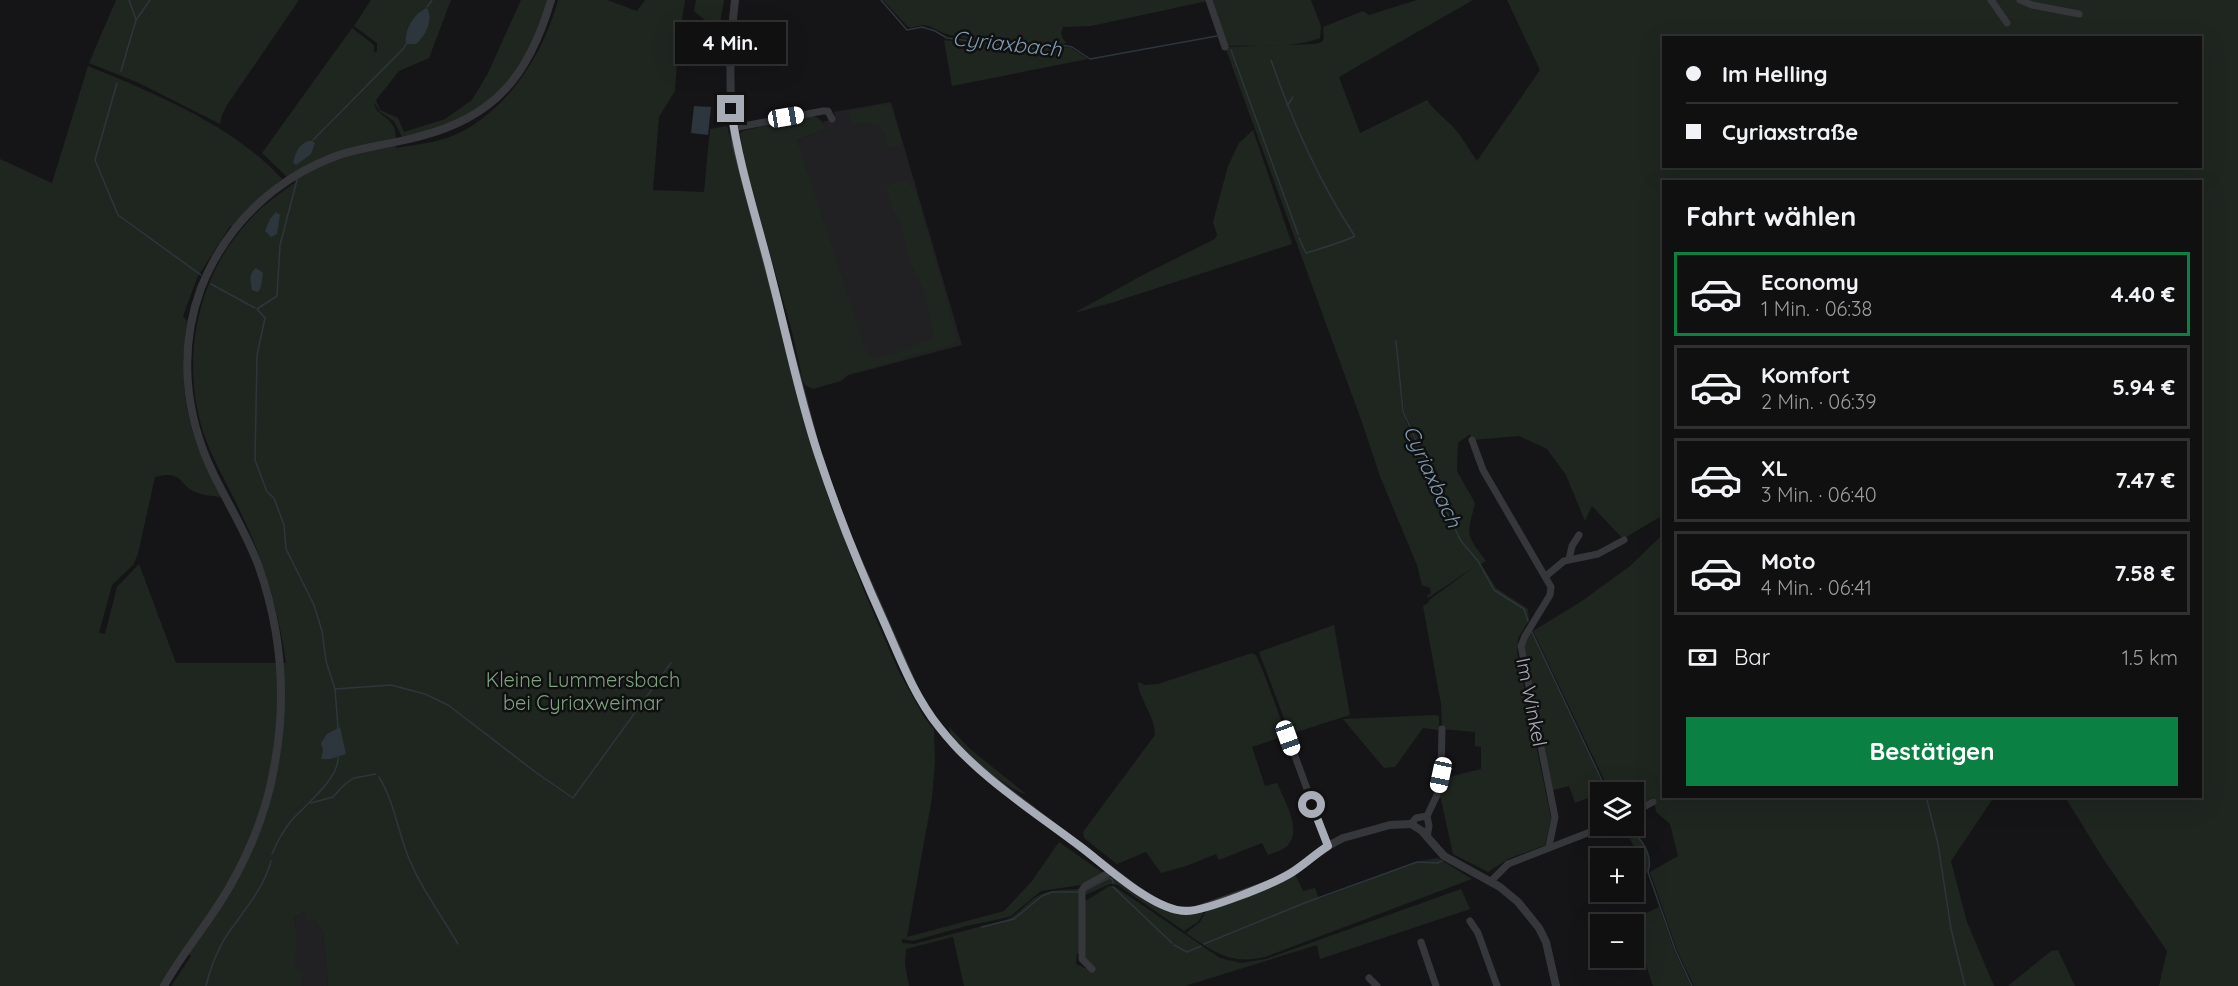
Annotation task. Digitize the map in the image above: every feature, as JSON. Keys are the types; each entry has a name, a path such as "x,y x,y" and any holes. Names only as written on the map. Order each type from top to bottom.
{"street":[{"path":"164,986 220,903 247,852 274,771 280,724 279,651 269,599 247,539 205,454 197,433 188,394 189,335 203,283 215,258 236,227 259,202 287,181 315,165 342,154 416,138 453,126 488,105 514,81 527,61 542,30 551,0"},
{"path":"735,0 729,68 740,165 817,452 856,559 916,692 939,727 969,761 1112,871 1155,902 1168,908 1188,911 1207,906 1272,883 1343,838 1390,825 1411,824 1418,828 1444,856 1491,881 1513,897 1539,928 1549,951 1556,986"},
{"path":"1209,0 1225,47"},
{"path":"1991,0 2007,23"},
{"path":"2020,0 2032,5 2079,14"},
{"path":"734,128 823,111 828,111 832,119"},
{"path":"1472,440 1483,471 1545,576 1569,559 1598,554 1624,540"},
{"path":"1569,559 1572,546 1579,535"},
{"name":"Im Winkel","path":"1545,576 1552,590 1521,646 1555,817 1549,846"},
{"path":"1427,837 1429,826 1427,816 1437,795 1441,775 1442,729"},
{"path":"1288,738 1328,846"},
{"path":"1644,807 1653,802"},
{"path":"1411,824 1416,818 1427,816"},
{"path":"1491,881 1508,864 1549,846 1590,833"},
{"path":"1092,969 1082,959 1082,890 1112,871"},
{"path":"1470,921 1478,933 1497,986"},
{"path":"1421,942 1436,986"},
{"path":"1369,978 1377,986"}],"shaded area":[{"path":"427,8 430,18 425,32 416,44 406,44 411,23 422,10"},
{"path":"891,102 962,345 857,373 797,140 825,129 823,122 835,118 834,112"},
{"path":"694,106 711,107 708,135 691,133"},
{"path":"308,141 315,143 311,154 296,165 293,162 296,152"},
{"path":"276,212 280,215 277,234 271,237 265,231"},
{"path":"256,268 263,273 258,292 252,290 251,281 251,275"},
{"path":"340,727 346,754 321,759 323,750 321,743 327,734"},
{"path":"304,912 323,932 328,986 293,986 297,935 294,918"}],"green space":[{"path":"116,0 299,0 227,105 220,124 139,83 89,63"},
{"name":"Kleine Lummersbach bei Cyriaxweimar","path":"371,0 451,0 429,58 399,71 376,100 380,110 398,118 404,132 445,119 472,100 488,73 521,0 547,0 533,39 512,75 499,91 466,116 441,127 402,137 394,121 380,112 374,102 377,110 394,126 396,148 455,135 481,120 497,106 524,75 535,57 558,0 607,0 637,11 645,0 685,0 678,47 675,91 659,117 653,190 704,192 710,129 727,126 805,422 827,494 864,591 899,672 924,717 934,729 935,762 932,798 907,937 1004,911 1032,881 1059,842 1103,873 1081,885 1041,891 1011,916 913,941 902,939 902,943 914,944 1002,921 1015,915 1033,899 1044,893 1080,889 1080,953 1077,954 1076,964 1094,972 1084,960 1084,902 1109,886 1114,886 1220,958 1241,963 1266,959 1461,889 1470,909 1320,959 1317,945 1185,986 964,986 953,937 906,949 905,964 909,986 328,986 323,932 315,921 308,921 304,912 294,918 297,935 295,969 303,972 301,986 171,986 191,956 182,951 161,986 0,986 0,159 52,183 88,66 165,99 217,127 263,160 282,179 233,226 230,226 197,278 183,316 187,321 184,365 185,395 190,424 222,497 191,490 171,475 155,477 138,554 133,565 112,585 99,633 105,634 117,587 139,564 176,663 286,663 275,606 264,569 250,532 216,464 203,432 196,405 193,377 194,349 205,295 230,245 258,212 296,182 286,176 262,153 352,28 374,45 374,53 377,51 377,43 354,26"},
{"path":"696,0 724,0 715,51 709,50 711,28 694,11"},
{"path":"883,0 1212,0 1091,26 1063,27 1061,33 1067,43 1028,46 964,38 923,25 911,28"},
{"path":"1213,0 1311,0 1321,26 1320,38 1286,45 1227,46"},
{"path":"1417,0 1473,0 1339,77 1360,133 1427,100 1455,130 1477,161 1540,70 1507,0 2238,0 2238,986 2159,986 2167,951 2104,860 2066,798 2202,798 2202,180 1662,180 1662,516 1623,539 1592,506 1585,521 1566,475 1547,449 1519,436 1472,440 1470,434 1458,443 1457,471 1475,503 1469,529 1474,545 1486,561 1481,564 1496,588 1528,609 1529,620 1518,638 1517,653 1551,818 1545,845 1508,859 1488,872 1453,854 1440,795 1444,778 1481,769 1481,747 1475,746 1475,732 1442,729 1441,704 1423,606 1477,565 1428,598 1427,595 1431,594 1430,588 1422,585 1417,565 1381,479 1225,47 1315,44 1322,42 1324,38 1323,27 1363,11 1369,15","holes":["1399,367 1404,411 1458,536 1446,514 1407,424 1403,411"]},
{"path":"944,40 1025,49 1071,48 1088,59 952,86"},
{"path":"888,104 902,141 901,146 887,145 883,131 877,125 851,124 849,111"},
{"path":"808,115 819,119 826,129 797,140 867,354 875,358 892,354 934,338 925,293 911,264 901,224 886,187 901,181 908,183 917,195 957,338 956,342 950,345 848,375 841,381 813,389 805,385 803,381 792,332 746,168 740,133"},
{"path":"1253,130 1292,244 1074,313 1215,239 1217,235 1213,222 1228,166 1239,143"},
{"path":"1662,535 1662,798 1993,798 1951,861 1967,922 1994,986 1694,986 1678,953 1650,872 1678,856 1670,824 1656,812 1654,797 1644,804 1644,782 1605,782 1533,631 1582,601 1630,566"},
{"path":"1334,625 1350,715 1290,734 1259,652"},
{"path":"1531,631 1602,782 1590,782 1590,797 1575,803 1569,786 1553,790 1525,642"},
{"path":"1252,653 1256,655 1263,671 1287,736 1284,735 1252,747 1265,786 1277,783 1288,807 1293,825 1291,841 1286,847 1268,855 1262,843 1219,860 1216,854 1161,873 1146,852 1117,864 1084,838 1083,832 1155,735 1138,682 1145,685 1158,684"},
{"path":"1439,716 1439,730 1423,728 1395,767 1384,768 1343,719"},
{"path":"949,727 970,749 1026,794 1009,786 974,760 956,743"},
{"path":"1628,836 1638,836 1645,846 1649,858 1647,873 1644,867 1644,848 1634,848"},
{"path":"1438,858 1472,879 1265,957 1232,958 1214,951 1186,933 1200,922 1207,910 1275,885 1295,874 1303,891 1315,888 1319,899 1420,861"},
{"path":"1109,876 1144,899 1166,910 1191,914 1204,912 1198,922 1184,931 1118,885 1110,884 1085,895 1084,889"},
{"path":"1659,907 1675,953 1691,986 1653,986 1644,959 1644,914"},
{"path":"2058,950 2075,986 2008,986 2051,951"}],"waterway":[{"path":"129,0 136,19"},
{"path":"121,71 136,20 150,0"},
{"path":"427,7 432,0"},
{"name":"Cyriaxbach","path":"881,0 907,30 922,27 947,38 1039,49 1061,45 1072,47 1090,59 1217,36"},
{"path":"313,140 404,48 407,42"},
{"name":"Cyriaxbach","path":"1231,50 1298,234"},
{"name":"Cyriaxbach","path":"1271,60 1307,150 1354,235"},
{"path":"117,83 95,160 118,215 201,275"},
{"path":"1287,106 1293,97"},
{"path":"297,180 280,245 277,296 257,309 265,318 257,355 255,460 267,492 274,498 284,525 286,549 314,605 322,631 326,661 335,689 338,728"},
{"name":"Cyriaxbach","path":"1299,238 1306,253 1355,236"},
{"path":"211,284 255,308"},
{"name":"Cyriaxbach","path":"1396,341 1403,411 1447,513 1461,541 1478,561 1494,590 1524,609 1528,621"},
{"name":"Cyriaxbach","path":"1531,630 1603,782"},
{"path":"335,689 391,685 425,694 448,705 573,798 671,663"},
{"path":"272,854 291,821 327,783 337,765 338,757"},
{"path":"311,803 333,797 354,778 376,774"},
{"path":"379,777 391,804 411,863 458,944"},
{"path":"1926,798 1938,844 1951,929 1965,986"},
{"name":"Cyriaxbach","path":"1637,836 1645,846 1649,858 1648,872 1676,952 1692,986"},
{"path":"206,986 209,973 222,944 263,882 271,861"},
{"path":"1204,944 1307,902 1417,862 1442,861"},
{"path":"1084,891 1109,878 1113,883"},
{"path":"1113,887 1172,943"},
{"path":"982,927 1014,919 1042,896 1052,892 1078,892"},
{"path":"1174,945 1187,952 1201,946"}],"route":[{"path":"731,109 740,165 817,452 845,531 902,663 916,692 948,739 969,761 999,785 1131,885 1155,902 1174,910 1196,910 1272,883 1295,870 1328,846 1312,805"}]}
